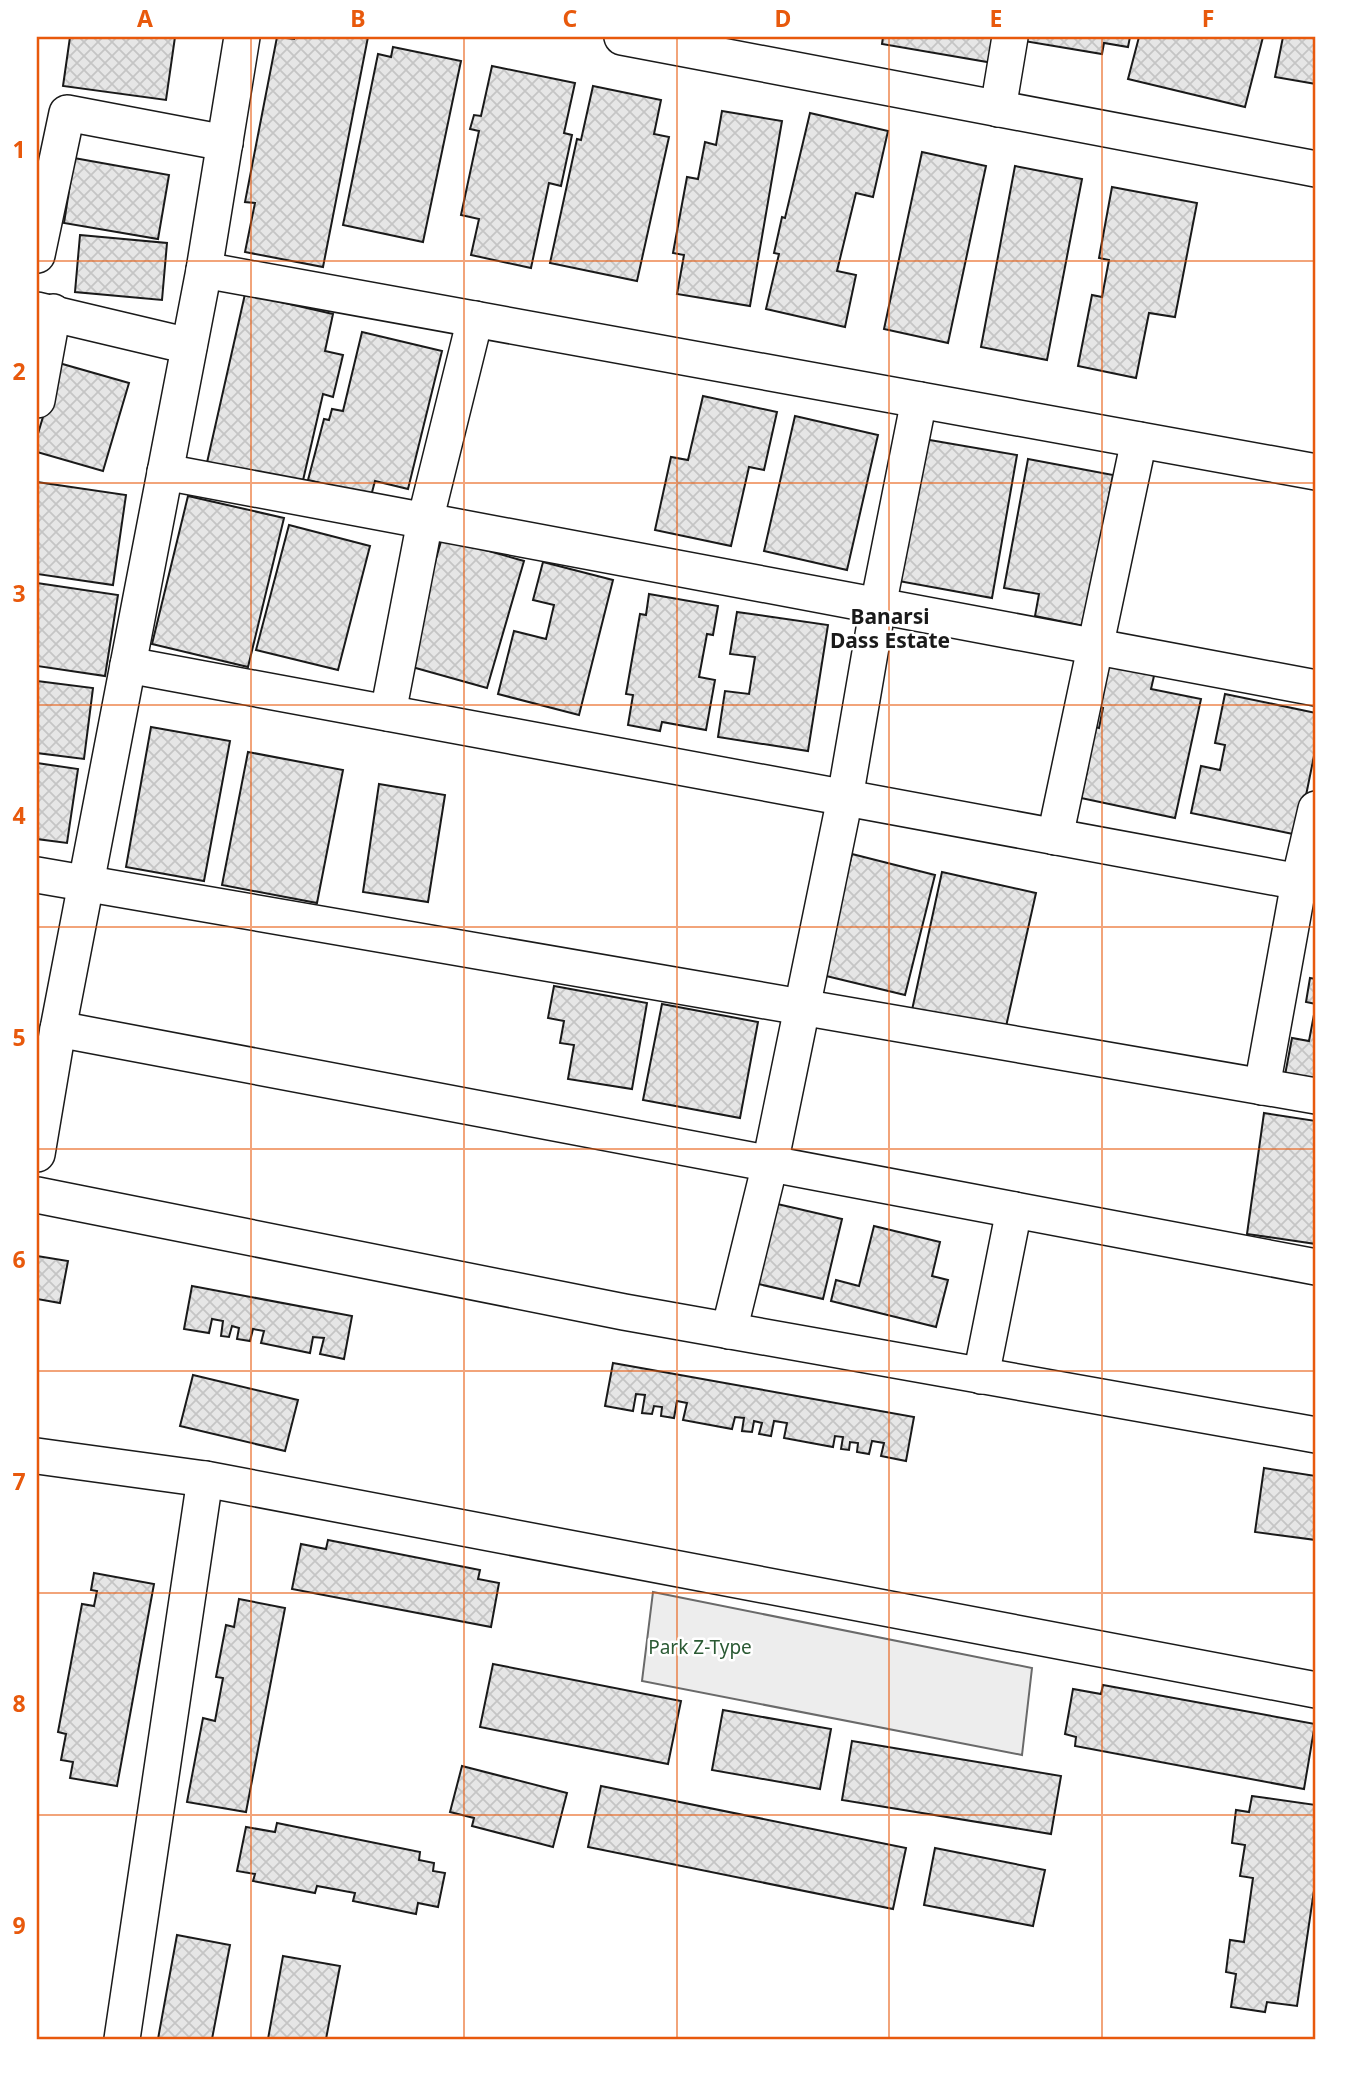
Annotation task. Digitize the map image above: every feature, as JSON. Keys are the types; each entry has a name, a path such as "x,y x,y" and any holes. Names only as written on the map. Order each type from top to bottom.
{"street":[{"path":"37,1154 58,1029 204,270 242,37"},
{"path":"622,37 1316,169"},
{"path":"998,108 1010,37"},
{"path":"37,256 67,113 225,144"},
{"path":"204,270 1316,472"},
{"path":"37,400 45,311 189,346"},
{"path":"388,713 425,521 475,319"},
{"path":"729,1331 770,1164 800,1007 845,798 878,606 919,400"},
{"path":"1055,837 1139,440"},
{"path":"165,472 1316,688"},
{"path":"128,665 1308,884"},
{"path":"1262,1087 1308,884 1316,809"},
{"path":"37,875 1316,1096"},
{"path":"58,1029 1316,1267"},
{"path":"37,1195 611,1310 1316,1435"},
{"path":"981,1376 1014,1210"},
{"path":"37,1456 205,1479 1316,1690"},
{"path":"122,2039 205,1479"}],"shaded area":[{"name":"Park Z-Type","path":"653,1592 1032,1668 1022,1755 642,1681"}],"building":[{"path":"70,37 175,37 166,100 63,86"},
{"path":"277,37 368,37 323,267 245,252 255,203 245,202"},
{"path":"883,37 1004,37 999,64 882,44"},
{"path":"1025,37 1130,37 1128,47 1104,43 1102,54 1024,41"},
{"path":"1139,37 1263,37 1245,107 1128,79"},
{"path":"1283,37 1316,37 1316,84 1275,77"},
{"path":"393,47 461,61 423,242 343,225 378,54 391,57"},
{"path":"492,66 575,83 564,133 572,135 561,186 549,183 531,268 471,255 479,219 461,215 479,131 470,129 474,115 481,116"},
{"path":"593,86 661,100 654,134 669,137 637,281 550,263 577,139 581,140"},
{"path":"722,111 782,121 750,306 677,294 684,255 673,253 687,177 698,179 705,142 716,145"},
{"path":"810,113 888,131 873,197 856,193 837,271 856,275 845,327 766,309 779,254 774,253 782,217 785,218"},
{"path":"922,152 986,166 948,343 884,329"},
{"path":"74,158 169,175 158,239 64,223"},
{"path":"1015,166 1082,179 1047,360 981,347"},
{"path":"1112,187 1197,203 1175,317 1149,313 1136,378 1078,366 1092,295 1102,297 1109,260 1099,258"},
{"path":"80,235 167,243 162,300 75,292"},
{"path":"245,294 333,314 325,351 343,355 333,397 323,394 301,489 206,467"},
{"path":"362,332 442,351 408,489 375,481 371,496 308,480 324,419 329,420 332,409 343,411"},
{"path":"59,363 129,383 103,471 37,452 37,437"},
{"path":"703,396 777,412 764,470 749,467 731,546 655,530 671,457 688,460"},
{"path":"795,416 878,435 847,570 764,551"},
{"path":"918,438 1017,455 992,598 893,580"},
{"path":"1028,459 1113,475 1084,626 1035,616 1039,594 1004,588"},
{"path":"37,482 126,495 113,585 37,574"},
{"path":"188,496 284,518 248,667 152,644"},
{"path":"289,525 370,546 338,670 256,650"},
{"path":"442,538 524,561 487,688 405,665"},
{"path":"543,562 613,580 579,715 498,694 514,631 546,639 554,605 533,600"},
{"path":"37,583 118,595 105,676 37,666"},
{"path":"649,594 718,606 713,635 707,634 699,677 715,680 706,730 662,722 660,731 628,725 633,695 626,694 640,614 646,615"},
{"path":"737,612 828,625 808,751 718,737 725,691 749,694 755,657 730,654"},
{"path":"1102,651 1157,663 1151,689 1201,699 1175,818 1081,798 1088,767 1079,765 1088,725 1099,728 1103,708 1091,705"},
{"path":"37,681 93,688 84,759 37,753"},
{"path":"1225,694 1316,713 1316,746 1298,835 1191,813 1201,766 1220,770 1225,745 1215,743"},
{"path":"151,727 230,741 204,881 126,867"},
{"path":"248,752 343,770 317,903 222,885"},
{"path":"37,763 78,769 67,843 37,839"},
{"path":"379,784 445,795 428,902 363,892"},
{"path":"852,854 935,875 905,995 822,975"},
{"path":"942,872 1036,893 1005,1031 912,1010"},
{"path":"1310,978 1316,979 1316,1004 1306,1002"},
{"path":"554,986 647,1003 632,1089 568,1079 574,1045 560,1043 564,1021 548,1018"},
{"path":"662,1004 758,1022 740,1118 643,1100"},
{"path":"1316,1004 1316,1080 1285,1075 1292,1038 1309,1041"},
{"path":"1264,1113 1316,1121 1316,1244 1247,1234"},
{"path":"773,1203 842,1219 823,1299 754,1283"},
{"path":"874,1226 940,1242 932,1276 948,1280 936,1327 831,1301 836,1280 859,1286"},
{"path":"37,1256 68,1261 60,1303 37,1299"},
{"path":"192,1286 352,1316 344,1359 320,1354 324,1338 313,1337 310,1353 261,1343 264,1331 253,1329 250,1341 237,1339 239,1328 232,1326 229,1337 221,1336 223,1321 212,1319 209,1333 184,1329"},
{"path":"613,1363 914,1417 906,1461 881,1456 884,1443 872,1441 869,1454 857,1452 858,1443 850,1442 849,1450 841,1449 843,1437 835,1436 833,1447 784,1438 787,1423 774,1421 771,1436 759,1434 762,1423 754,1421 752,1432 742,1431 744,1418 735,1417 732,1429 683,1420 687,1403 677,1401 674,1418 661,1416 662,1407 654,1406 652,1414 642,1413 645,1395 636,1394 633,1411 605,1406"},
{"path":"193,1375 298,1400 285,1451 180,1426"},
{"path":"1264,1468 1316,1476 1316,1540 1255,1532"},
{"path":"328,1540 480,1570 478,1579 499,1583 491,1627 292,1589 301,1544 326,1549"},
{"path":"94,1573 154,1584 117,1786 70,1778 73,1762 61,1760 66,1734 58,1732 82,1604 94,1606 97,1591 91,1590"},
{"path":"239,1599 285,1608 246,1812 187,1802 203,1718 215,1721 223,1678 216,1677 226,1625 234,1627"},
{"path":"493,1664 681,1701 668,1764 480,1727"},
{"path":"1103,1685 1315,1724 1304,1789 1075,1746 1076,1737 1065,1734 1073,1689 1101,1694"},
{"path":"723,1710 831,1729 820,1789 712,1770"},
{"path":"852,1741 1061,1776 1051,1834 842,1800"},
{"path":"462,1766 567,1793 553,1847 472,1826 474,1818 450,1812"},
{"path":"601,1786 906,1848 893,1909 588,1847"},
{"path":"1252,1796 1316,1805 1316,1877 1297,2006 1267,2002 1265,2012 1231,2007 1236,1974 1226,1972 1230,1940 1244,1942 1253,1878 1240,1876 1245,1845 1232,1843 1236,1810 1249,1812"},
{"path":"277,1823 420,1852 419,1860 434,1863 433,1871 445,1873 438,1907 418,1903 416,1914 353,1901 355,1893 317,1886 315,1893 253,1881 255,1874 237,1871 246,1827 275,1832"},
{"path":"935,1848 1045,1870 1033,1926 924,1905"},
{"path":"177,1935 230,1945 212,2039 158,2039"},
{"path":"283,1956 340,1966 326,2039 268,2039"}],"district":[{"name":"Banarsi Dass Estate","path":"890,629"}]}
